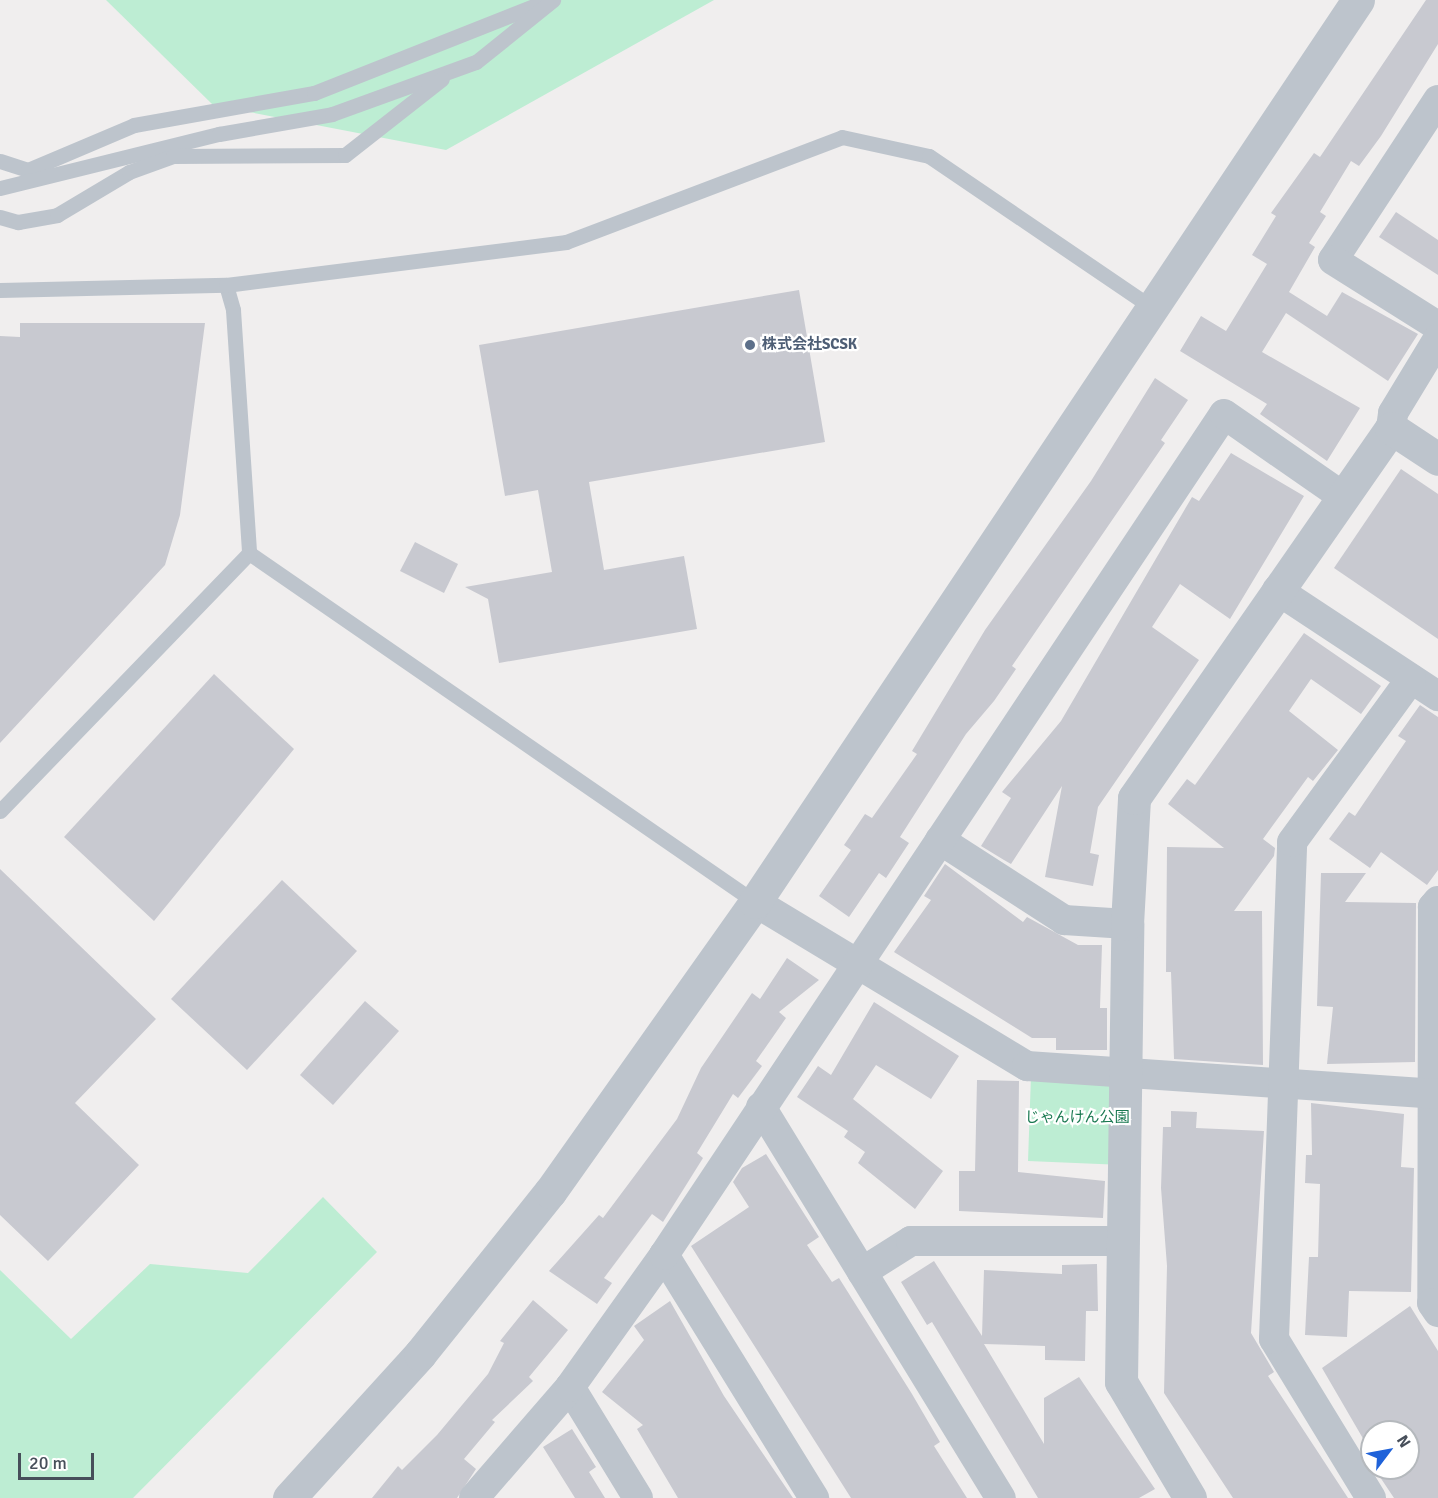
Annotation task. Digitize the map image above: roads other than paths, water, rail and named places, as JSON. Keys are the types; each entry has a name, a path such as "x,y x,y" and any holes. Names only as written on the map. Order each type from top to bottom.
{"street":[{"path":"289,1498 420,1354 550,1192 755,902 1358,0"},
{"path":"1438,100 1333,260 1438,326"},
{"path":"1179,1494 1121,1382 1127,924 1134,798 1276,590 1391,428 1393,413 1438,339"},
{"path":"474,1498 570,1387 664,1255 1224,414 1342,496"},
{"path":"1391,428 1438,459"},
{"path":"1276,590 1438,696"},
{"path":"1371,1498 1274,1339 1292,842 1411,679"},
{"path":"940,840 1064,920 1127,924"},
{"path":"1438,901 1434,907 1436,1093 1432,1303 1438,1312"},
{"path":"755,902 1027,1065 1436,1093"},
{"path":"761,1107 1001,1498"},
{"path":"862,1272 911,1241 1123,1241"},
{"path":"664,1255 814,1498"},
{"path":"570,1387 638,1498"}],"lane":[{"path":"0,188 219,134 332,114 476,62 551,0"},
{"path":"0,161 28,170 134,125 314,93 551,0"},
{"path":"0,217 18,222 57,215 129,172 173,156 345,155 452,71"},
{"path":"0,290 226,285 566,242 842,137 929,156 1151,307"},
{"path":"0,811 249,552 233,310 226,285"},
{"path":"249,552 755,902"}],"place":[{"name":"株式会社SCSK","path":"750,345"}],"park label":[{"name":"じゃんけん公園","path":"1077,1118"}]}
